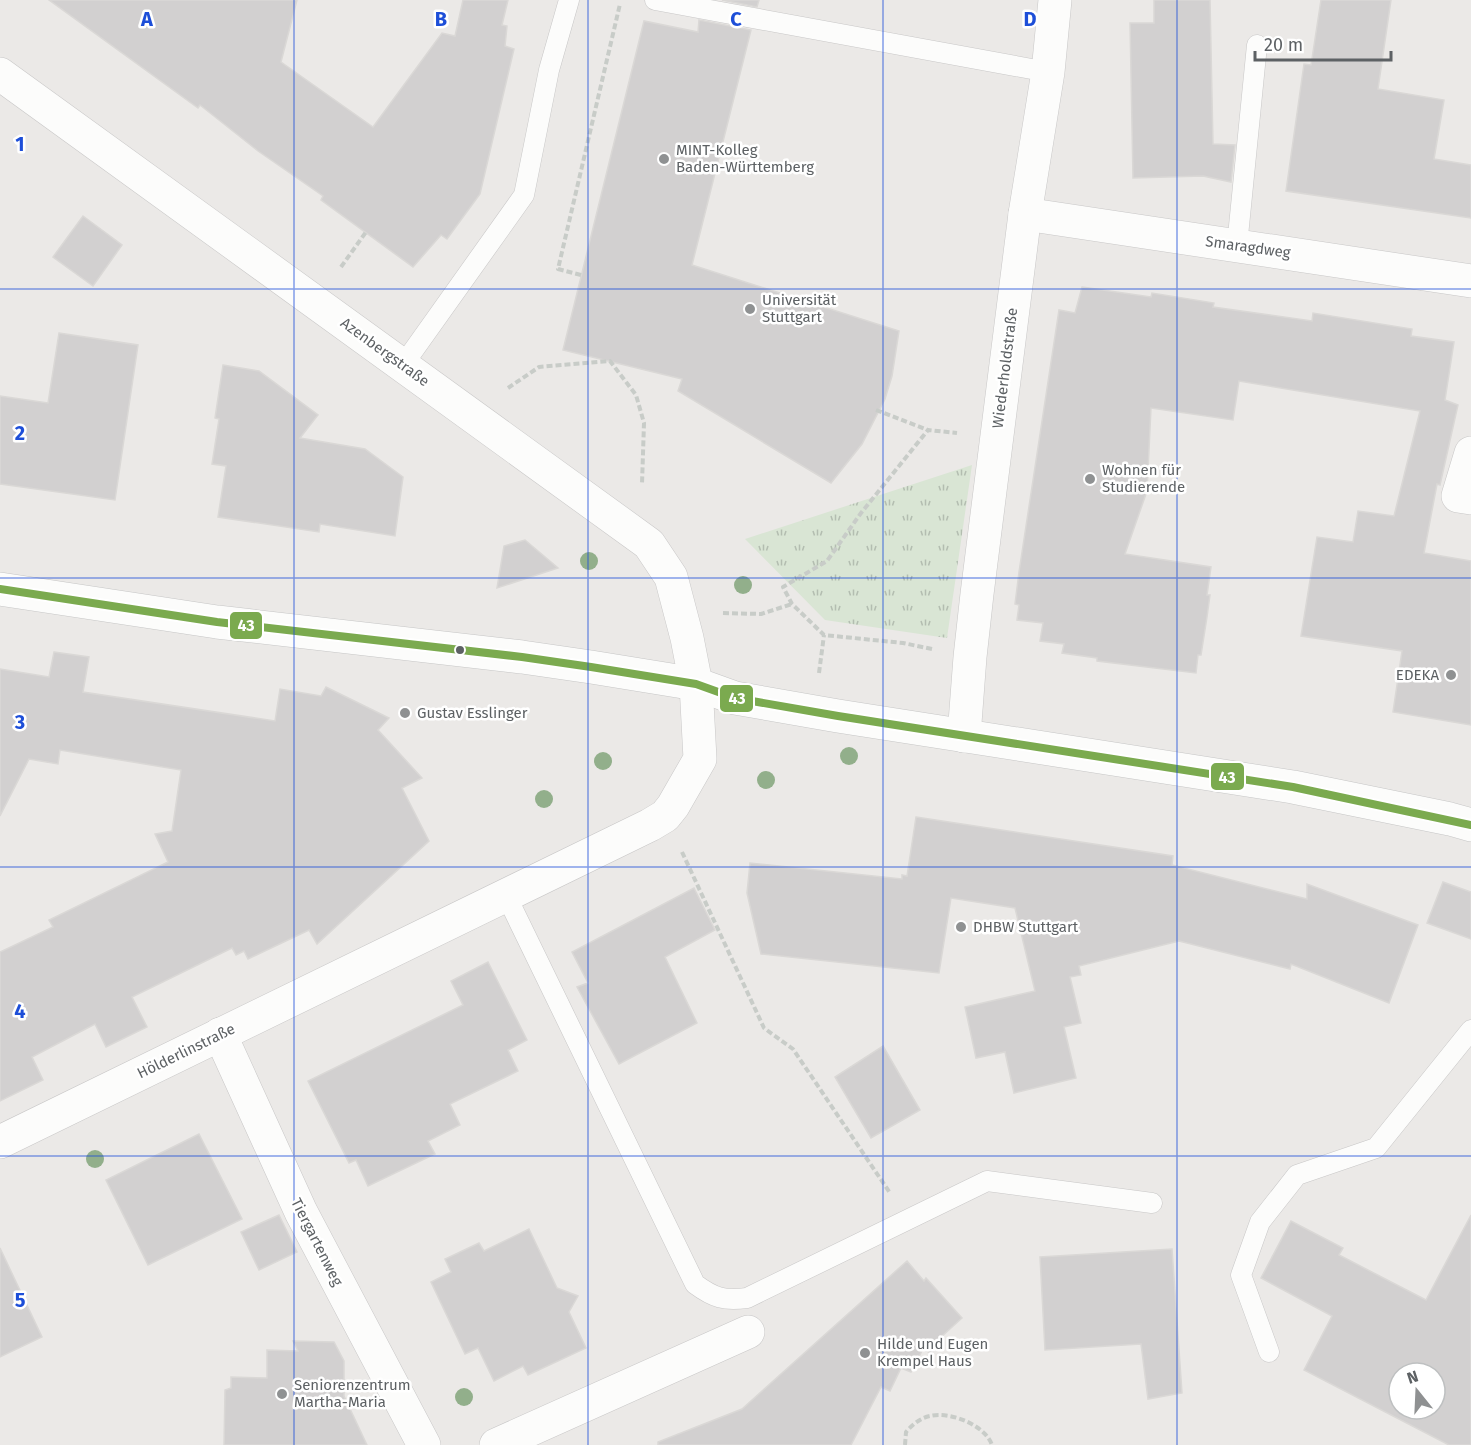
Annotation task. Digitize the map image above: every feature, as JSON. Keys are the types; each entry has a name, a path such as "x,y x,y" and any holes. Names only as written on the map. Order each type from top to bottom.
{"street":[{"name":"Wiederholdstraße","path":"964,736 970,657 997,435 1025,214 1048,72 1055,0"},
{"name":"Azenbergstraße","path":"0,74 649,544 671,577 696,684"},
{"name":"Smaragdweg","path":"1025,214 1471,281"},
{"path":"1464,497 1471,453"},
{"path":"0,589 217,622 522,657 696,684 735,698 1293,787 1471,825"},
{"path":"665,816 700,759 696,684"},
{"name":"Hölderlinstraße","path":"0,1142 665,816"},
{"name":"Tiergartenweg","path":"220,1034 301,1212 423,1445"},
{"path":"496,1445 748,1332"}],"lane":[{"path":"403,365 524,195 549,70 569,0"},
{"path":"655,0 1048,72"},
{"path":"1237,246 1257,45"},
{"path":"506,895 695,1284 711,1296 730,1300 747,1298 987,1181 1152,1203"},
{"path":"1269,1352 1241,1275 1260,1221 1297,1175 1376,1148 1471,1030"}],"path":[{"path":"581,276 558,269 621,0"},
{"path":"341,267 366,232"},
{"path":"508,388 539,367 610,361 636,395 644,423 642,484"},
{"path":"876,410 928,430 997,435"},
{"path":"928,430 861,513 827,561 783,587 792,604 825,635 903,643 970,657"},
{"path":"680,612 761,614 792,604"},
{"path":"665,816 764,1028 793,1049 908,1220"},
{"path":"905,1445 906,1432 915,1423 930,1416 952,1416 973,1425 989,1438 992,1445"}],"green space":[{"path":"972,465 947,638 825,620 745,539"}],"building":[{"path":"49,0 297,0 281,62 373,127 442,33 455,36 463,0 508,0 502,25 507,26 505,46 514,49 480,194 447,239 441,235 413,267 321,200 323,196 258,151 200,105 198,108"},
{"path":"722,0 759,0 757,7"},
{"path":"1154,0 1210,0 1213,144 1235,145 1231,182 1203,176 1133,178 1130,23 1154,23"},
{"path":"1321,0 1391,0 1378,89 1444,100 1434,159 1471,165 1471,218 1286,191 1304,64 1311,65"},
{"path":"699,20 751,30 692,265 899,331 892,376 885,399 862,444 831,483 678,391 682,379 563,350 644,21 698,32"},
{"path":"83,216 122,245 93,286 53,257"},
{"path":"1082,287 1151,297 1152,293 1214,303 1213,307 1312,321 1313,313 1412,329 1411,336 1454,342 1445,400 1458,405 1440,485 1437,484 1424,553 1471,561 1471,725 1393,712 1402,651 1301,636 1317,537 1353,542 1358,511 1394,516 1420,411 1239,381 1233,420 1151,408 1147,491 1125,554 1211,567 1207,617 1196,673 1097,661 1097,658 1062,653 1064,644 1040,641 1043,623 1017,620 1019,605 1015,604 1019,572 1059,310 1075,313"},
{"path":"59,333 138,345 115,500 0,484 0,396 48,403"},
{"path":"223,365 259,371 318,415 300,438 365,449 403,477 395,536 320,524 319,532 218,517 226,466 212,464 219,419 215,418"},
{"path":"525,540 558,568 497,588 504,546"},
{"path":"54,652 89,657 83,692 275,721 280,689 321,696 326,687 389,718 378,730 422,778 402,788 429,841 317,944 309,930 248,959 244,951 236,955 232,948 132,997 147,1027 106,1047 95,1024 32,1057 43,1080 0,1101 0,952 53,927 49,920 168,862 155,834 172,831 181,770 60,750 58,764 29,759 0,816 0,669 49,677"},
{"path":"916,817 1173,856 1172,865 1307,899 1307,884 1418,925 1389,1003 1291,964 1290,969 1179,941 1079,966 1081,975 1070,977 1081,1023 1064,1027 1076,1078 1014,1093 1005,1052 976,1058 965,1007 1035,991 1015,908 951,898 939,973 761,954 747,893 750,863 902,879 902,875 907,876"},
{"path":"1443,882 1471,892 1471,939 1427,923"},
{"path":"694,888 715,930 665,957 697,1023 619,1064 577,987 588,983 572,952"},
{"path":"488,962 527,1040 508,1050 518,1071 450,1104 460,1125 428,1141 435,1154 368,1186 356,1160 349,1163 308,1081 463,1005 451,981"},
{"path":"883,1046 920,1110 871,1138 835,1077"},
{"path":"199,1134 242,1219 148,1265 106,1180"},
{"path":"279,1215 297,1252 259,1270 241,1232"},
{"path":"1471,1215 1471,1445 1449,1445 1403,1421 1447,1421 1447,1361 1387,1361 1387,1413 1304,1370 1332,1316 1261,1278 1291,1221 1343,1248 1339,1255 1426,1300"},
{"path":"529,1229 557,1288 578,1296 569,1312 586,1348 528,1375 523,1366 494,1381 478,1348 465,1354 431,1282 451,1272 445,1259 479,1243 484,1251"},
{"path":"0,1248 42,1337 0,1357"},
{"path":"1172,1249 1182,1393 1148,1399 1141,1344 1045,1350 1040,1257"},
{"name":"Hilde und Eugen Krempel Haus","path":"907,1261 924,1281 926,1278 962,1318 940,1338 932,1354 923,1349 911,1372 901,1368 890,1391 881,1387 851,1445 658,1445 658,1442 742,1409"},
{"name":"Seniorenzentrum Martha-Maria","path":"293,1341 334,1342 344,1361 344,1396 367,1445 224,1445 225,1390 231,1388 231,1377 267,1378 267,1350 298,1351"}],"transit line":[{"name":"43","path":"0,589 217,622 591,667 696,684 735,698 838,716 1293,787 1471,825"}],"place":[{"name":"MINT-Kolleg Baden-Württemberg","path":"664,159"},
{"name":"Universität Stuttgart","path":"750,309"},
{"name":"Wohnen für Studierende","path":"1090,479"},
{"name":"EDEKA","path":"1451,675"},
{"name":"Gustav Esslinger","path":"405,713"},
{"name":"DHBW Stuttgart","path":"961,927"},
{"name":"Hilde und Eugen Krempel Haus","path":"865,1353"},
{"name":"Seniorenzentrum Martha-Maria","path":"282,1394"}]}
